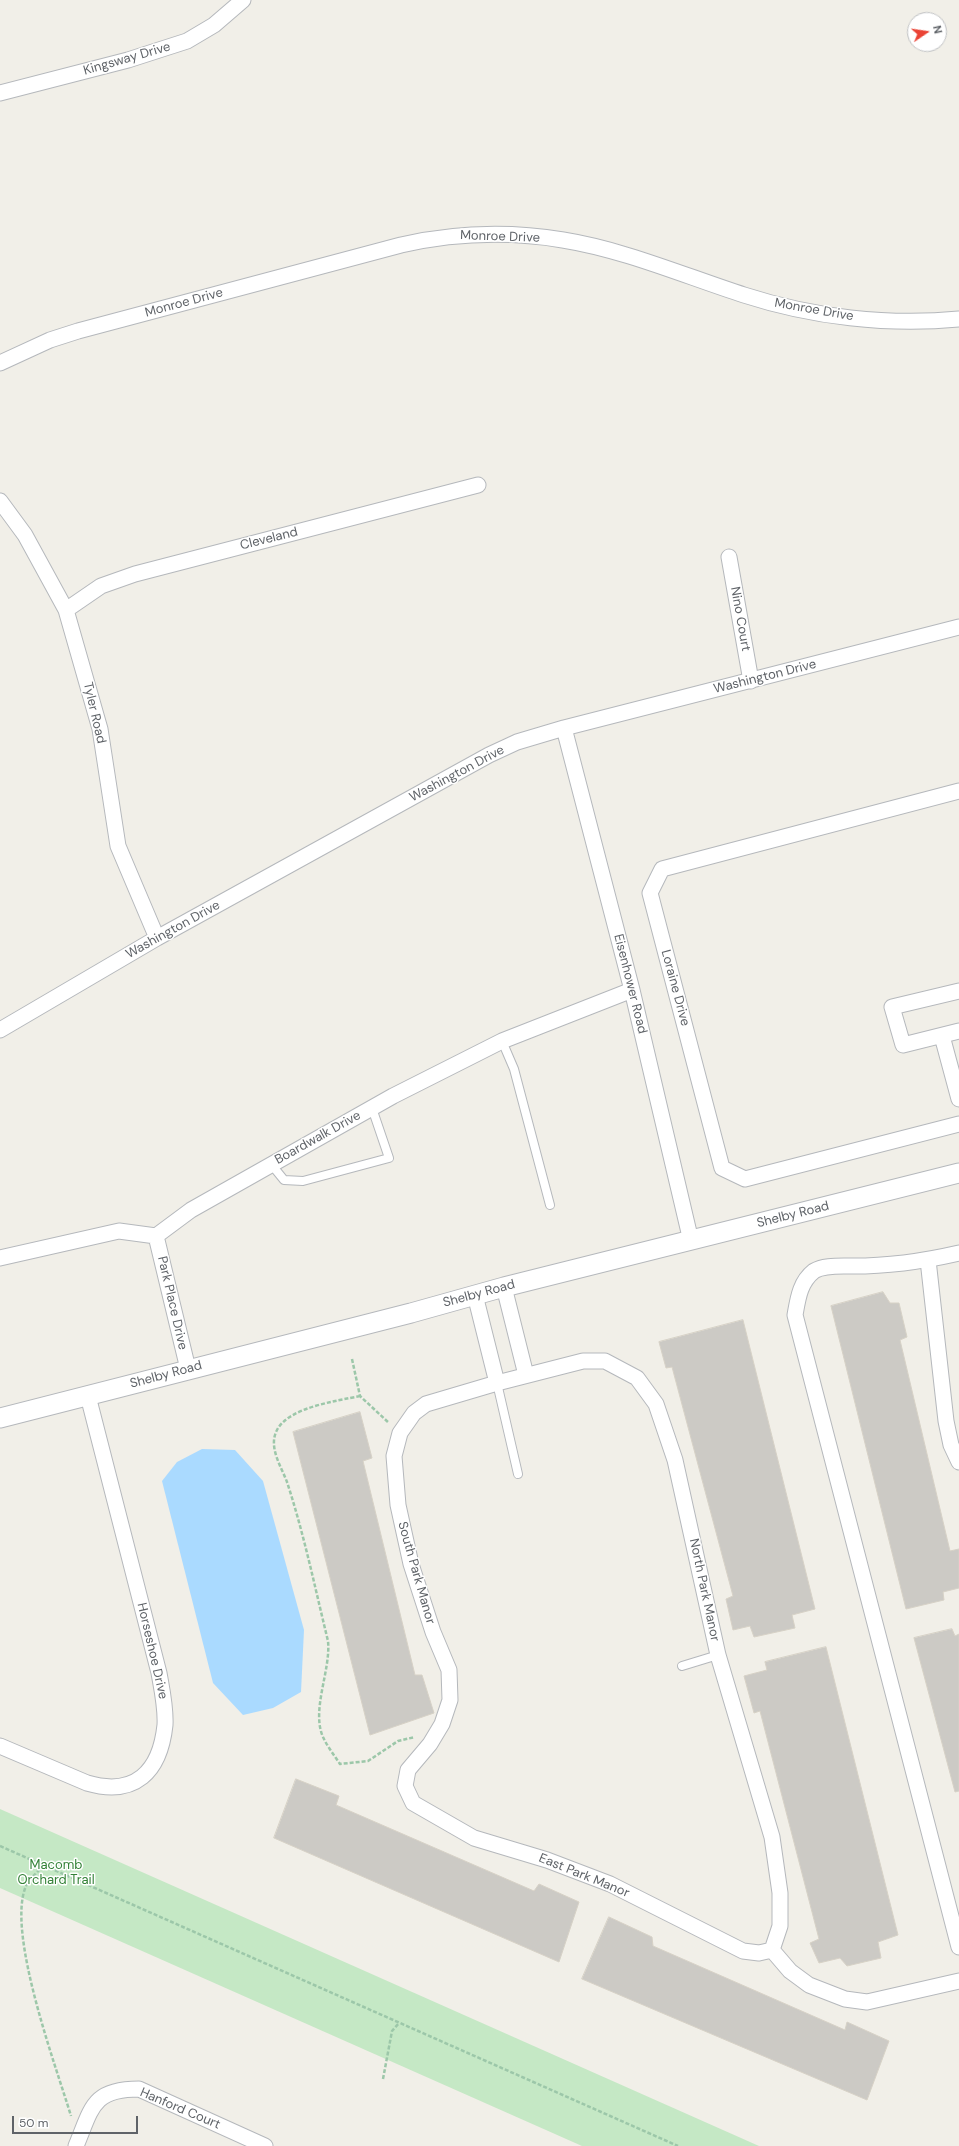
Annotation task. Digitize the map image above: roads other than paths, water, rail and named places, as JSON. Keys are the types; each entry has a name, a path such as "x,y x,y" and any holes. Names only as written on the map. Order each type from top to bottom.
{"street":[{"name":"Kingsway Drive","path":"0,94 128,60 187,41 214,25 243,0"},
{"name":"Monroe Drive","path":"0,363 50,340 78,331 401,245 452,235 480,234 562,239 594,246 746,296 822,313 908,322 959,319"},
{"name":"Cleveland","path":"66,610 101,586 135,574 478,485"},
{"name":"Tyler Road","path":"0,500 25,535 66,610 100,729 118,846 157,938"},
{"name":"Nino Court","path":"729,556 751,681"},
{"name":"Washington Drive","path":"0,1030 157,938 489,755 517,742 564,728 959,628"},
{"name":"Eisenhower Road","path":"564,728 632,990 691,1241"},
{"name":"Loraine Drive","path":"959,791 662,869 650,893 722,1168 745,1179 959,1124"},
{"name":"Boardwalk Drive","path":"156,1236 191,1210 372,1108 502,1041 632,990"},
{"path":"959,991 892,1007 903,1045 959,1033"},
{"path":"942,1036 959,1099"},
{"name":"Shelby Road","path":"0,1418 504,1287 959,1173"},
{"path":"0,1258 119,1231 156,1236"},
{"name":"Park Place Drive","path":"156,1236 188,1369"},
{"path":"959,1252 928,1260 876,1267 830,1266 815,1270 805,1281 800,1290 795,1314 959,1947"},
{"path":"928,1260 946,1421 951,1445 959,1462"},
{"path":"504,1287 526,1375"},
{"path":"475,1295 497,1383"},
{"name":"North Park Manor","path":"497,1383 583,1361 605,1361 637,1378 656,1404 675,1460 718,1655 772,1837 780,1893 780,1926 772,1950"},
{"name":"South Park Manor","path":"405,1786 408,1770 430,1744 442,1724 450,1700 449,1670 433,1632 411,1564 398,1505 394,1456 400,1433 414,1413 426,1404 497,1383"},
{"name":"Horseshoe Drive","path":"0,1746 87,1783 112,1787 132,1784 146,1774 153,1766 161,1743 165,1724 164,1701 159,1673 88,1396"},
{"name":"East Park Manor","path":"405,1786 413,1803 474,1838 547,1860 610,1884 743,1951 759,1953 772,1950"},
{"path":"772,1950 790,1971 808,1985 845,1999 867,2002 959,1981"},
{"name":"Hanford Court","path":"78,2142 92,2109 100,2098 108,2093 120,2089 139,2089 265,2146"}],"lane":[{"path":"502,1041 514,1068 550,1206"},
{"path":"271,1164 284,1180 303,1181 388,1158 372,1108"},
{"path":"497,1383 518,1474"},
{"path":"682,1666 718,1655"}],"water":[{"path":"202,1449 235,1450 263,1481 304,1630 301,1692 273,1708 243,1715 213,1683 162,1481 177,1462"}],"park label":[{"name":"Macomb Orchard Trail","path":"56,1874"}]}
